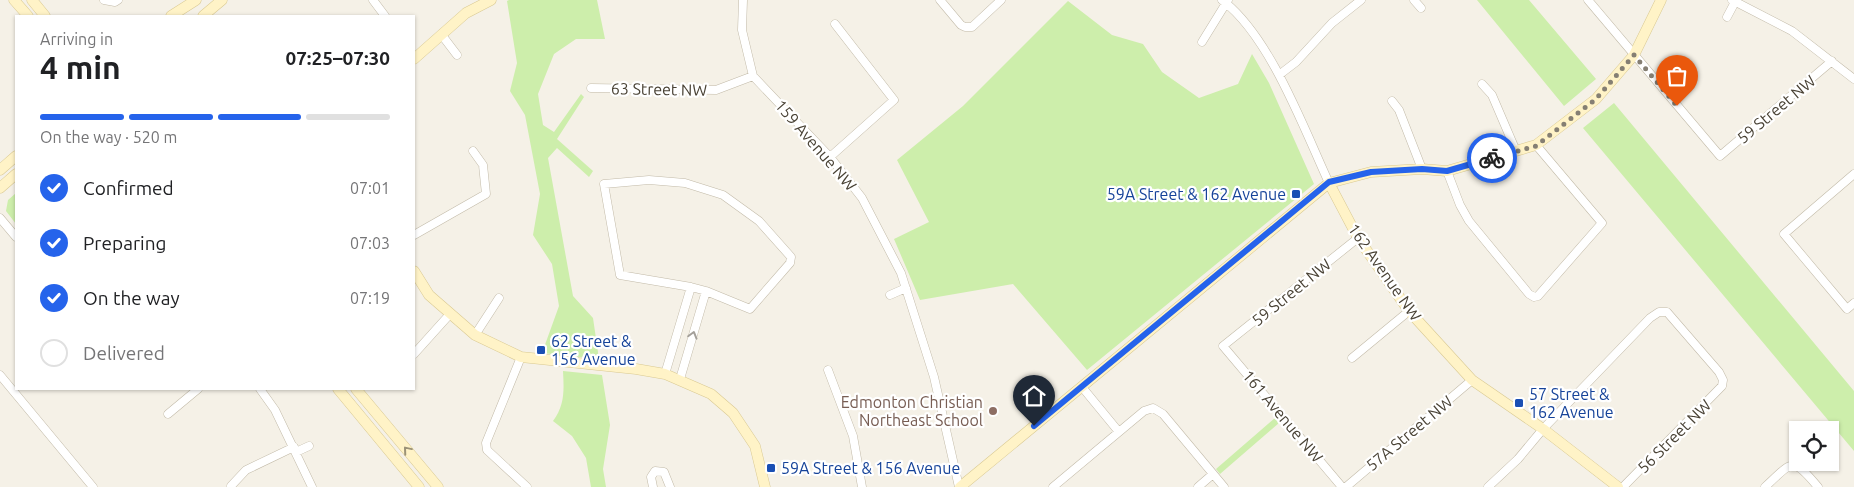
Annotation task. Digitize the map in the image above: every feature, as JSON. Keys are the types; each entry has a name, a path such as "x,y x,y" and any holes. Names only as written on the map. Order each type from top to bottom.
{"street":[{"path":"8,0 19,15"},
{"path":"14,0 27,15"},
{"path":"32,0 44,15"},
{"path":"104,0 116,1"},
{"path":"173,15 196,0"},
{"path":"183,15 201,0"},
{"path":"204,15 222,0"},
{"path":"374,0 384,15"},
{"path":"415,57 466,13 491,0"},
{"name":"159 Avenue NW","path":"743,0 742,30 754,76 830,157 862,198 901,273 934,377 960,487"},
{"path":"940,0 961,25 965,27 972,27 1001,0"},
{"path":"1278,75 1296,62 1332,23 1361,0"},
{"path":"1414,0 1421,8"},
{"path":"1588,0 1634,55"},
{"path":"960,487 1329,182 1371,172 1422,169 1447,171 1536,146 1596,99 1634,55 1661,0"},
{"path":"1202,42 1225,1"},
{"name":"162 Avenue NW","path":"1225,1 1253,32 1278,75 1358,238 1409,311 1472,380 1543,430 1618,487"},
{"path":"1727,17 1733,1 1792,31 1854,79"},
{"path":"830,157 894,100 835,24"},
{"path":"441,34 457,56"},
{"name":"59 Street NW","path":"1634,55 1720,156 1832,61"},
{"name":"63 Street NW","path":"591,88 716,90 754,76"},
{"path":"1482,84 1492,95 1516,151"},
{"path":"1392,101 1399,110 1422,169"},
{"path":"1447,171 1460,205 1469,222 1529,294 1534,297 1538,296 1602,223 1536,146"},
{"path":"415,234 486,194 483,165 473,150"},
{"path":"0,170 15,157"},
{"path":"1854,174 1784,234 1847,309 1854,303"},
{"path":"0,188 15,175"},
{"path":"649,180 685,183 723,195 759,221 791,257 790,263 750,309 691,287 620,274 604,184 649,180"},
{"path":"0,218 15,236"},
{"name":"59 Street NW","path":"1223,346 1358,238"},
{"path":"415,273 429,295 475,335 520,357 636,369 665,374 680,379 710,394 733,412 755,446 765,487"},
{"path":"665,374 691,287"},
{"path":"890,295 906,288"},
{"path":"680,379 706,291"},
{"path":"475,335 499,298"},
{"path":"1352,358 1409,311"},
{"name":"56 Street NW","path":"1543,430 1650,318 1659,312 1666,312 1719,372 1722,383 1720,390 1623,487"},
{"path":"415,353 450,314"},
{"name":"161 Avenue NW","path":"1223,346 1342,487"},
{"path":"520,357 486,443 487,450 527,487"},
{"path":"828,370 853,436 862,487"},
{"path":"0,375 93,487"},
{"name":"57A Street NW","path":"1346,487 1472,380"},
{"path":"1082,387 1119,432"},
{"path":"168,414 197,390"},
{"path":"261,390 275,410 312,487"},
{"path":"339,390 419,487"},
{"path":"357,390 438,487"},
{"path":"1053,487 1144,410 1153,408 1163,414 1224,487"},
{"path":"1488,487 1518,459 1543,430"},
{"path":"231,486 246,470 309,446"},
{"path":"1765,487 1783,470 1793,465 1804,470 1818,487"},
{"path":"653,487 652,477 655,471 664,472 670,487"},
{"path":"1198,487 1213,474"}],"green space":[{"path":"597,0 605,39 576,39 554,54 538,94 543,125 554,132 581,94 584,97 557,139 593,171 589,177 557,148 548,158 573,296 593,318 599,359 542,353 559,306 552,264 533,235 540,194 525,115 510,91 517,63 507,1"},
{"path":"1477,0 1529,0 1596,79 1564,106"},
{"path":"1068,1 1112,35 1143,44 1162,72 1199,98 1238,84 1252,54 1269,83 1314,184 1087,370 1013,284 920,300 894,239 929,222 897,160 963,106"},
{"path":"1614,103 1854,391 1854,451 1839,433 1839,421 1829,421 1583,128"},
{"path":"15,194 15,223 6,211 8,200"},
{"path":"563,371 602,375 610,425 603,469 606,487 591,487 586,458 572,436 553,421 562,403"},
{"path":"1275,418 1279,423 1220,474 1216,469"}],"way so far":[{"path":"1492,158 1536,146 1596,99 1634,55 1677,106"}],"place":[{"name":"59A Street & 162 Avenue","path":"1296,194"},
{"name":"62 Street & 156 Avenue","path":"541,350"},
{"name":"57 Street & 162 Avenue","path":"1519,403"},
{"name":"Edmonton Christian Northeast School","path":"993,411"},
{"name":"59A Street & 156 Avenue","path":"771,468"}],"route":[{"path":"1034,426 1329,182 1371,172 1422,169 1447,171 1492,158"}]}
